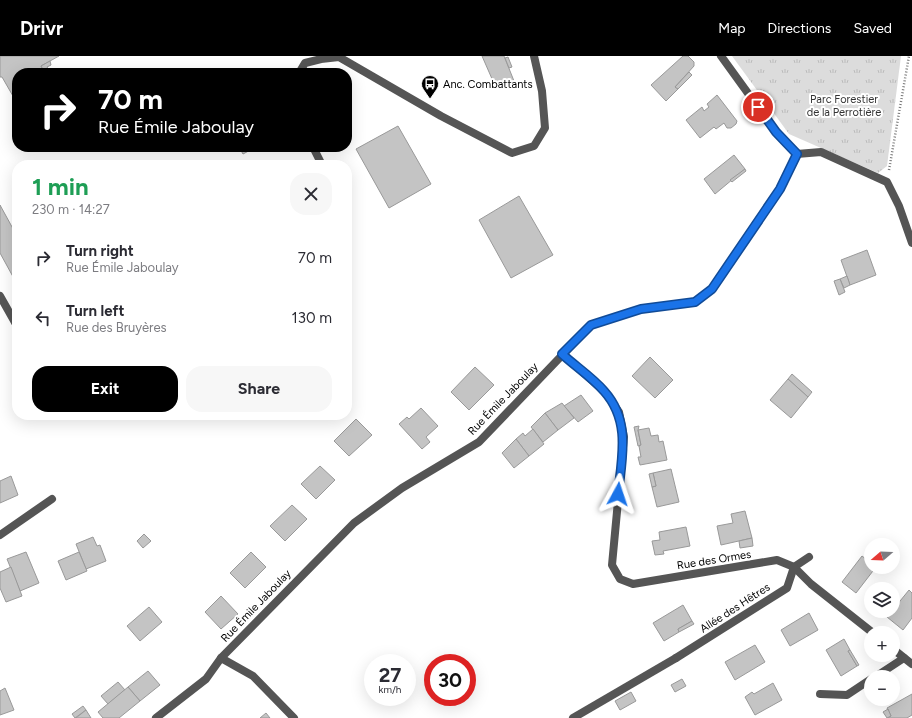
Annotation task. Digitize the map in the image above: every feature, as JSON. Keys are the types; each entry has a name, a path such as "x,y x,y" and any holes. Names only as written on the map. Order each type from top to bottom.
{"street":[{"path":"302,68 305,63 339,57 441,116 512,153 534,146 545,128 542,91 534,56"},
{"path":"721,56 776,132 797,154 821,152 887,182 899,206 912,243"},
{"name":"Rue Émile Jaboulay","path":"156,718 206,679 221,658 354,522 402,488 479,442 591,325 641,309 695,302 712,289 780,189 797,154"},
{"path":"0,296 12,317"},
{"name":"Rue des Ormes","path":"562,354 604,391 619,412 624,437 612,565 620,579 633,584 777,560 794,567"},
{"path":"0,535 52,499"},
{"path":"809,557 794,567 812,584 864,626"},
{"name":"Allée des Hêtres","path":"572,718 676,658 787,588 794,567"},
{"path":"900,655 912,664"},
{"path":"221,658 253,676 294,718"},
{"path":"885,670 904,658"},
{"path":"820,694 847,695 864,684"}],"path":[{"path":"887,182 909,56"}],"green space":[{"name":"Parc Forestier de la Perrotière","path":"732,56 901,56 887,166 878,173 789,134"}],"building":[{"path":"0,56 59,56 41,66 42,68 12,68 12,94 2,77 0,77"},
{"path":"482,56 504,56 514,81 496,88"},
{"path":"683,56 688,56 694,62 694,66 675,87 678,89 666,101 651,85"},
{"path":"508,57 512,67 509,68 505,58"},
{"path":"50,61 51,65 48,68 42,68 41,66"},
{"path":"689,72 692,75 678,89 675,87"},
{"path":"717,95 737,121 736,124 731,128 727,128 724,123 716,129 714,127 700,138 686,120 702,107 704,111 709,107 707,104"},
{"path":"398,126 431,184 389,208 356,149"},
{"path":"734,155 745,169 715,194 704,179"},
{"path":"745,169 746,171 732,182 730,180"},
{"path":"519,196 553,255 511,278 479,220"},
{"path":"0,205 12,227 12,275 0,253"},
{"path":"867,250 876,275 850,285 841,260"},
{"path":"847,276 850,285 844,288 840,279"},
{"path":"840,279 845,292 839,295 834,281"},
{"path":"650,357 673,380 655,398 632,376"},
{"path":"475,367 494,385 469,410 451,392"},
{"path":"792,374 812,392 808,397 788,379"},
{"path":"788,379 808,397 791,418 770,400"},
{"path":"581,395 593,411 578,422 564,406"},
{"path":"562,403 574,418 558,430 545,413"},
{"path":"421,408 438,426 426,437 430,442 422,449 399,424 407,417 409,419"},
{"path":"545,413 558,430 543,442 531,427"},
{"path":"356,419 372,435 349,456 334,441"},
{"path":"639,426 638,430 641,445 638,446 634,427"},
{"path":"649,428 651,436 658,435 659,442 663,441 667,460 640,465 638,457 641,457 639,446 641,445 638,430"},
{"path":"533,429 544,444 529,456 516,439 523,433 525,436"},
{"path":"516,439 529,456 514,468 502,453"},
{"path":"320,466 335,480 316,499 301,484"},
{"path":"671,469 679,502 657,507 652,487 656,486 653,473"},
{"path":"653,473 656,486 652,487 649,474"},
{"path":"11,476 18,495 0,503 0,481"},
{"path":"292,505 307,519 285,541 270,526"},
{"path":"745,511 752,538 721,545 717,526 733,523 731,514"},
{"path":"686,527 690,546 663,551 664,554 655,555 652,541 660,540 659,532"},
{"path":"144,534 151,541 143,548 137,541"},
{"path":"93,537 97,546 100,545 106,561 86,569 76,544"},
{"path":"752,538 753,546 740,548 739,541"},
{"path":"26,552 39,583 20,591 7,559"},
{"path":"79,552 87,571 66,580 58,561"},
{"path":"251,552 266,567 245,588 230,573"},
{"path":"862,556 864,558 864,574 871,574 856,593 842,582"},
{"path":"11,567 22,596 6,602 0,588 0,572"},
{"path":"909,590 912,593 912,618 903,630 900,626 888,618 900,618 900,601"},
{"path":"221,596 238,614 221,629 205,612"},
{"path":"683,605 692,621 678,629 679,632 664,641 653,623"},
{"path":"149,607 162,622 140,641 127,626"},
{"path":"809,613 818,630 790,646 781,630"},
{"path":"692,621 694,624 679,632 678,629"},
{"path":"844,639 850,650 848,651 857,666 841,676 826,650"},
{"path":"755,645 765,662 735,680 725,662"},
{"path":"850,650 859,665 857,666 848,651"},
{"path":"148,671 160,685 140,701 128,687"},
{"path":"682,679 686,686 675,692 671,685"},
{"path":"118,682 125,690 108,704 101,696"},
{"path":"773,683 782,700 755,715 745,697 752,692 754,694"},
{"path":"128,687 140,701 119,718 103,718 98,712"},
{"path":"5,688 14,710 0,715 0,691"},
{"path":"631,692 636,701 620,710 615,701"},
{"path":"912,694 912,715 907,718 887,718 891,716 887,708 891,706 900,706 900,701"},
{"path":"83,706 86,710 75,718 72,714"},
{"path":"888,709 891,716 887,718 883,712"},
{"path":"86,710 91,718 76,718"},
{"path":"266,713 270,718 260,718"}],"place":[{"name":"Anc. Combattants","path":"430,99"}],"route":[{"path":"618,494 624,437 619,412 604,391 562,354 591,325 641,309 695,302 712,289 780,189 797,154 776,132 758,107"}]}
